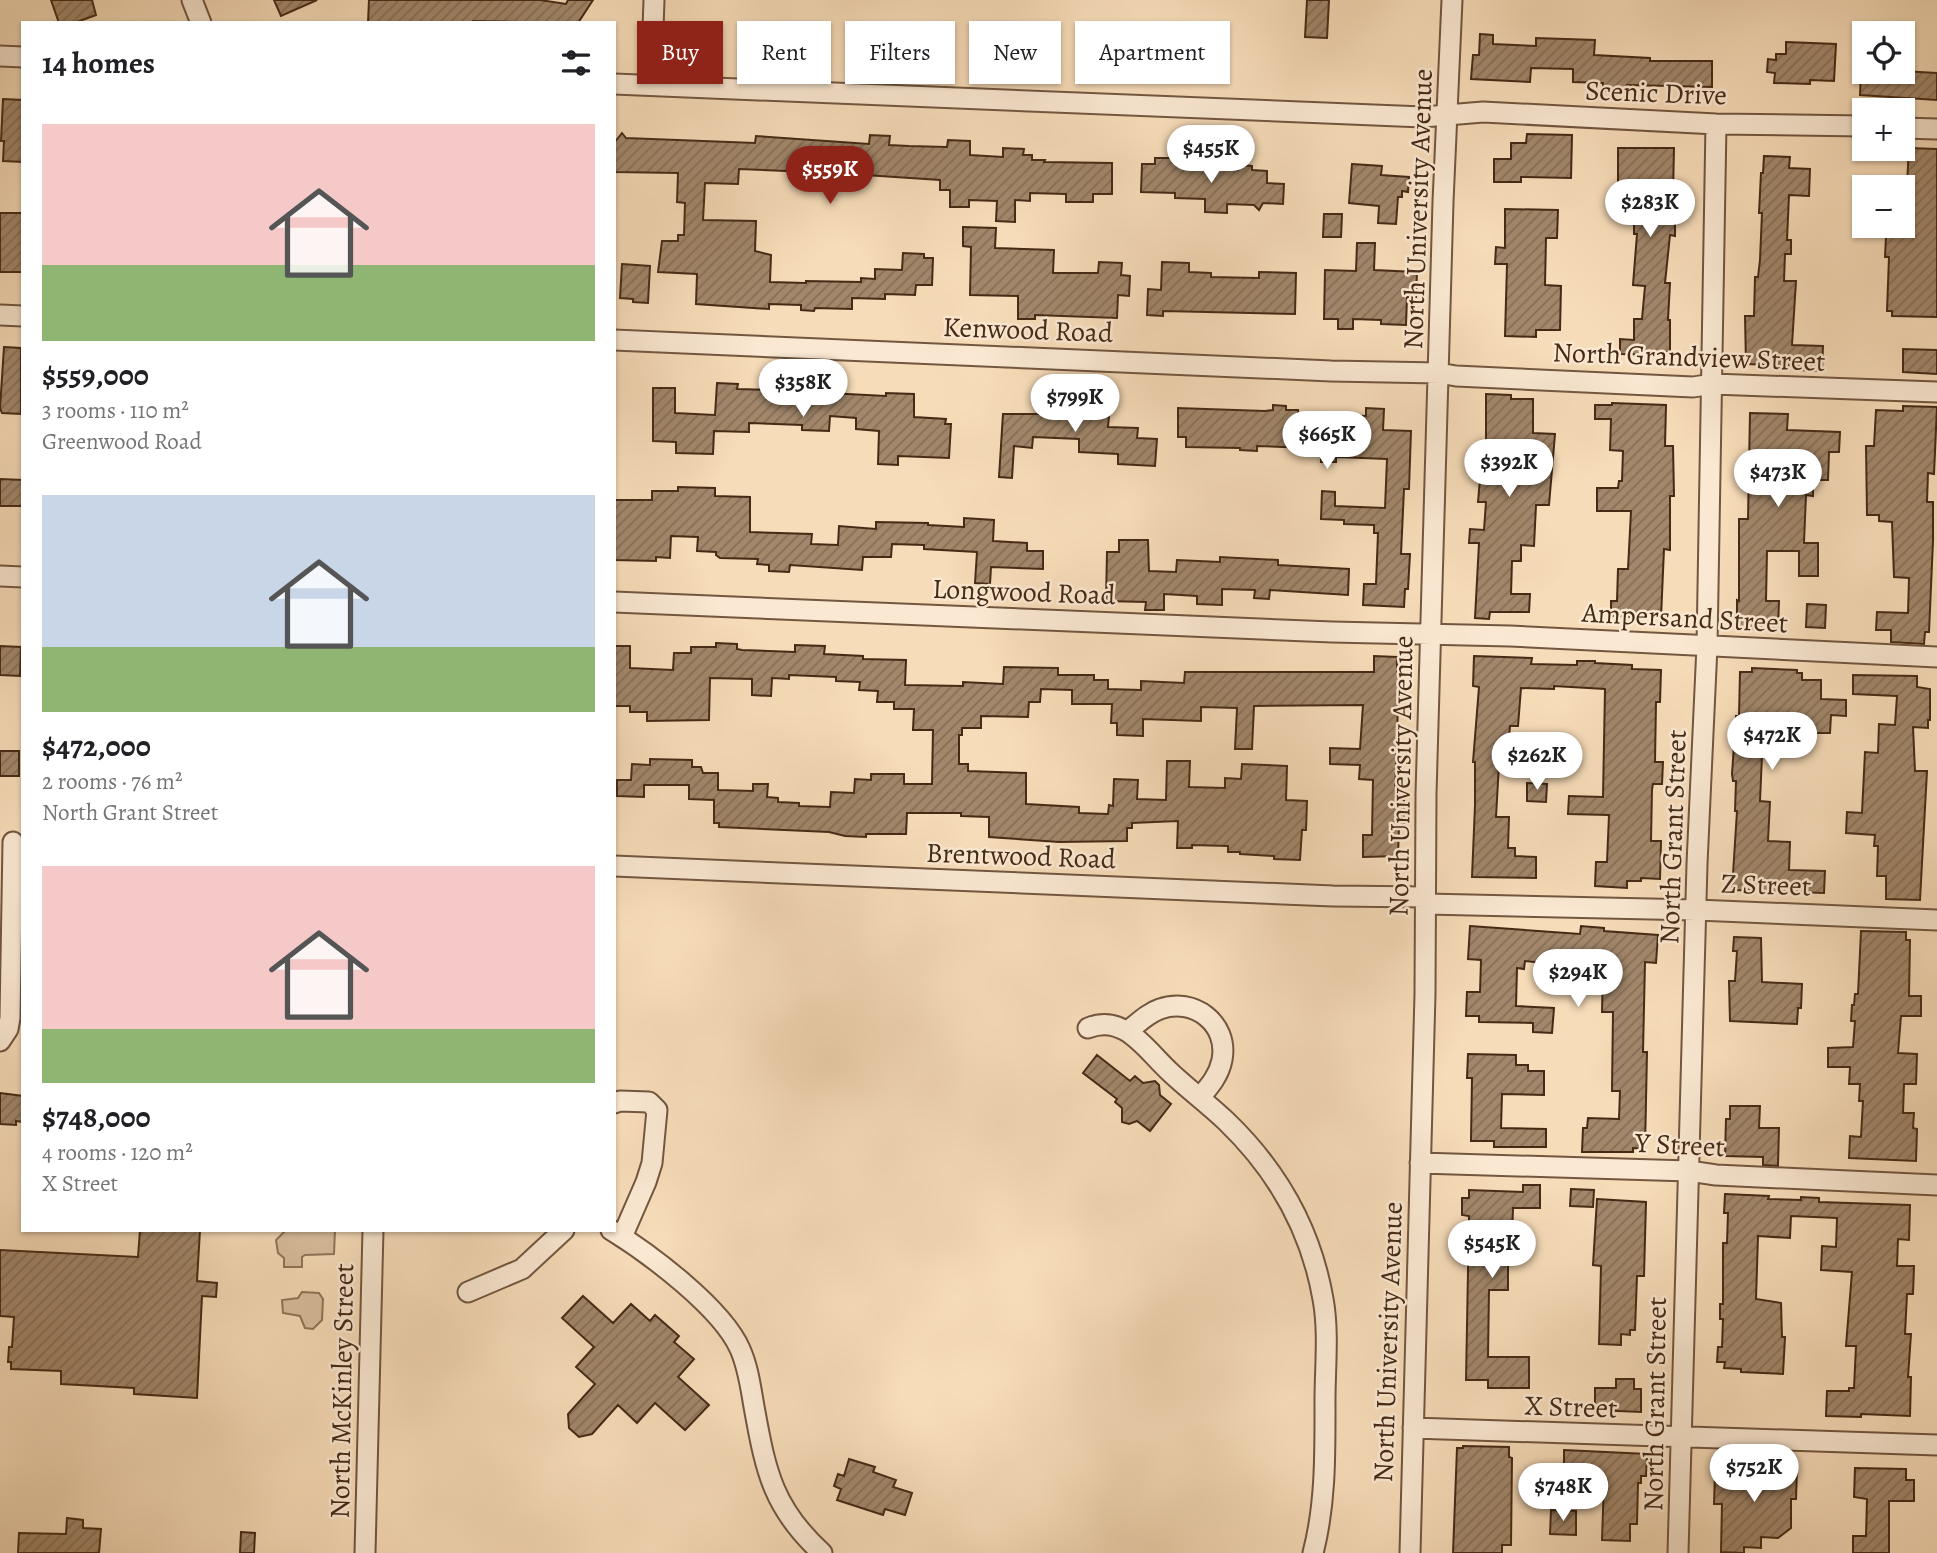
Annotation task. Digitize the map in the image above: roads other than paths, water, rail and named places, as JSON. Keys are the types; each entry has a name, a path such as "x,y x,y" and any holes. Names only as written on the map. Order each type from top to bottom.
{"street":[{"path":"192,0 200,21"},
{"path":"651,85 654,0"},
{"name":"North University Avenue","path":"1410,1553 1431,633 1452,0"},
{"path":"0,56 21,57"},
{"name":"Scenic Drive","path":"616,84 1423,117 1483,112 1716,124 1852,126"},
{"name":"North Grant Street","path":"1678,1553 1685,1230 1707,646 1716,124"},
{"path":"1915,128 1937,129"},
{"path":"0,315 21,316"},
{"name":"Kenwood Road","path":"616,341 1331,371 1439,373"},
{"name":"North Grandview Street","path":"1439,373 1455,376 1693,387 1713,384 1937,392"},
{"path":"0,576 21,577"},
{"name":"Longwood Road","path":"616,602 1332,632 1431,633"},
{"name":"Ampersand Street","path":"1431,633 1937,657"},
{"path":"0,1041 8,1029 10,1018 12,842"},
{"name":"Brentwood Road","path":"616,866 1426,901"},
{"name":"Z Street","path":"1426,901 1937,920"},
{"path":"1128,1031 1149,1014 1170,1006 1191,1007 1210,1019 1222,1038 1223,1058 1217,1076 1200,1097"},
{"path":"1088,1028 1109,1023 1128,1031 1200,1097 1237,1133 1280,1185 1304,1230 1324,1302 1325,1439 1320,1527 1313,1553"},
{"path":"616,1102 649,1102 657,1110 652,1163 639,1200 617,1234 644,1252 700,1300 733,1336 746,1365 766,1467 774,1492 792,1521 822,1553"},
{"name":"Y Street","path":"1420,1163 1689,1171 1716,1175 1937,1185"},
{"name":"North McKinley Street","path":"365,1553 373,1232"},
{"path":"468,1292 522,1269 562,1232"},
{"name":"X Street","path":"1413,1428 1937,1445"}]}
